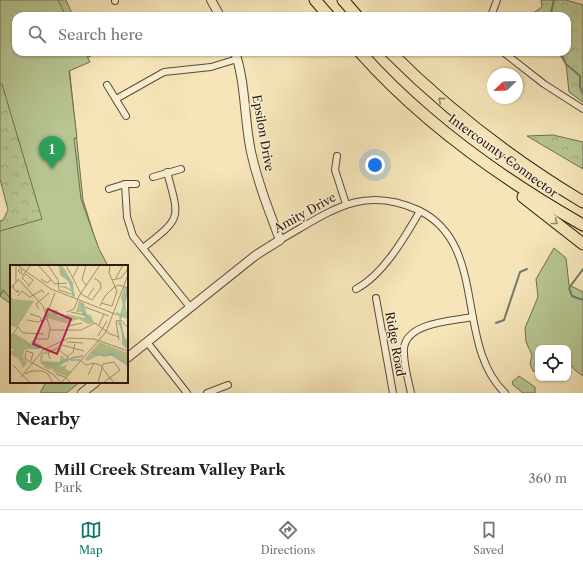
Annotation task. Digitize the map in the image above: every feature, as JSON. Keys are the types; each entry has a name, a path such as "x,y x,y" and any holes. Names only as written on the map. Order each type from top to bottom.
{"highway":[{"path":"315,0 326,12"},
{"path":"343,0 354,12"},
{"name":"Intercounty Connector","path":"364,56 382,75 459,144 525,191 583,225"},
{"name":"Intercounty Connector","path":"394,56 460,116 538,175 583,202"},
{"path":"459,144 583,244"},
{"path":"538,175 583,195"}],"street":[{"path":"211,0 218,12"},
{"path":"492,12 497,0"},
{"path":"116,99 164,72 211,67 236,56"},
{"name":"Epsilon Drive","path":"236,56 242,80 251,152 263,196 280,240"},
{"path":"508,56 544,84 583,109"},
{"path":"108,85 126,116"},
{"path":"337,156 335,170 346,204"},
{"path":"153,177 181,169"},
{"path":"143,248 167,229 173,222 176,212 167,172"},
{"path":"125,184 129,227 133,236 190,307"},
{"path":"109,189 125,184 136,184"},
{"name":"Amity Drive","path":"128,357 256,255 280,240 346,204 374,199 390,200 405,204 420,211 441,226 451,240 466,280 480,351 487,371 505,393"},
{"path":"356,289 372,279 410,229 420,211"},
{"name":"Ridge Road","path":"376,298 393,393"},
{"path":"411,393 404,347 411,334 424,327 473,317"},
{"path":"147,342 187,393"},
{"path":"82,393 95,383"},
{"path":"207,393 228,385"}],"green space":[{"path":"0,0 66,0 71,12 12,12 12,56 91,56 69,65 83,200 100,255 10,265 10,303 0,296 0,221 3,220 8,210 0,179"},
{"path":"0,0 58,0 64,12 12,12 12,56 87,56 90,62 69,71 77,138 74,138 81,199 99,249 107,265 10,265 10,298 3,290 0,296 0,231 42,219 2,84 0,84"},
{"path":"541,0 566,0 583,5 583,102 569,92 566,64 561,56 571,56 571,12 535,12 542,7"},
{"path":"553,135 583,142 583,169 527,136"},
{"path":"554,248 566,258 569,285 583,292 583,376 571,366 571,345 535,345 535,372 533,371 530,364 532,355 526,342 525,328 538,297 536,279"},
{"path":"519,376 535,387 535,393 523,393 513,385 512,382"},
{"path":"45,383 79,383 66,393 40,393"}],"waterway":[{"path":"551,12 554,0"},
{"path":"562,56 566,64 580,76 580,87 583,94"},
{"path":"496,323 504,320 520,272 527,269"},
{"path":"583,269 569,288 572,296 583,300"}],"place":[{"name":"Mill Creek Stream Valley Park","path":"52,169"}]}
